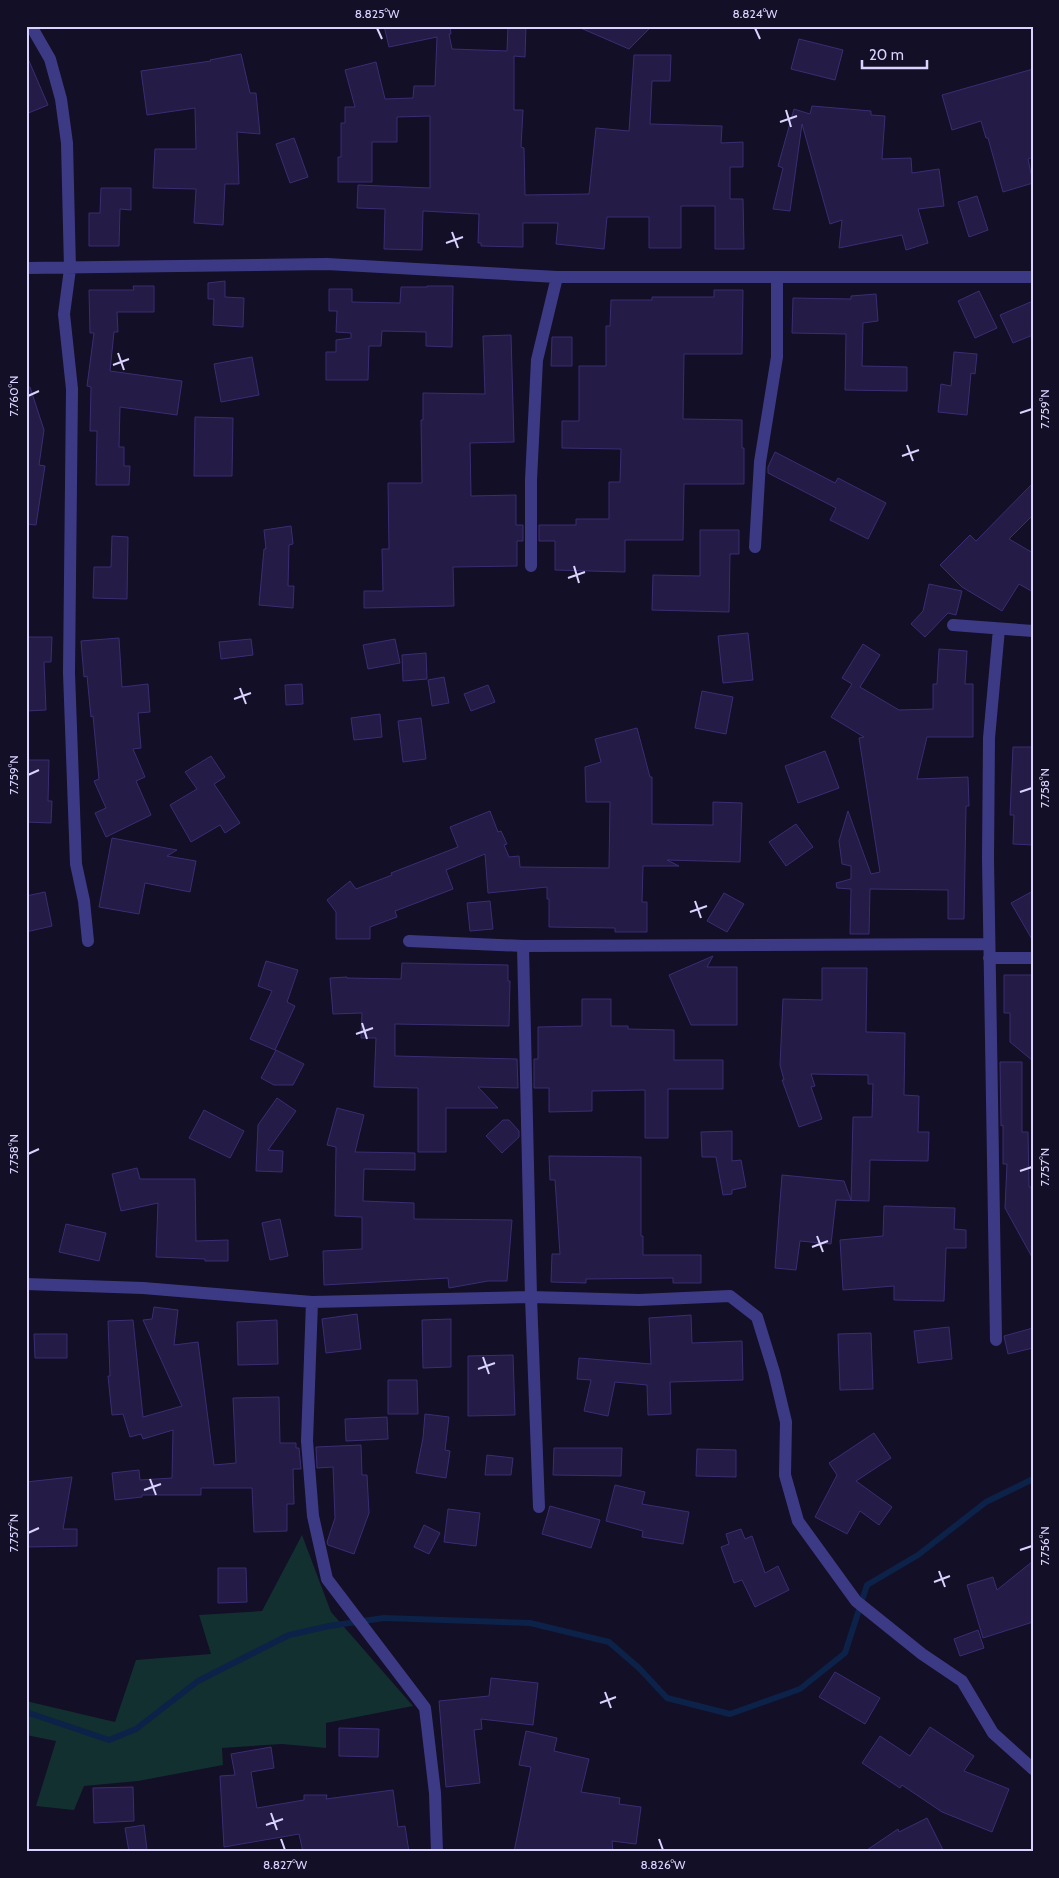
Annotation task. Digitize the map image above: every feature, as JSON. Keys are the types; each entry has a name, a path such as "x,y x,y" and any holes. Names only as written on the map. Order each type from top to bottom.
{"street":[{"path":"31,26 50,58 61,99 67,143 70,269 64,314 72,389 69,673 76,864 84,901 88,941"},
{"path":"26,268 70,269 327,264 557,277 1033,277"},
{"path":"531,566 531,480 537,360 557,277"},
{"path":"755,547 760,462 777,357 777,277"},
{"path":"953,625 1033,631"},
{"path":"996,1340 988,850 989,738 999,629"},
{"path":"409,942 523,946 989,944"},
{"path":"523,946 531,1297 539,1507"},
{"path":"990,958 1033,958"},
{"path":"26,1284 143,1288 312,1302 531,1297 639,1300 730,1296 757,1317 774,1372 786,1422 785,1475 798,1521 856,1601 922,1654 962,1681 993,1733 1033,1769"},
{"path":"312,1302 307,1441 313,1516 327,1579 425,1708 435,1793 437,1852"}],"green space":[{"path":"302,1535 331,1612 413,1706 326,1723 326,1748 282,1744 222,1748 223,1765 138,1781 84,1786 74,1810 36,1806 56,1741 26,1735 26,1701 115,1722 136,1660 211,1654 199,1615 262,1611"}],"building":[{"path":"384,26 450,26 451,34 449,34 452,49 507,51 508,26 526,26 525,57 514,56 514,110 523,110 521,147 524,148 525,195 589,194 596,128 629,131 634,55 671,55 670,81 652,81 650,124 722,126 721,143 743,142 743,167 730,167 730,199 743,199 744,249 715,249 715,206 681,206 681,248 649,248 649,217 607,217 604,249 556,244 558,223 523,223 523,247 481,246 481,243 478,243 479,214 423,211 422,250 384,249 385,209 357,208 358,185 430,188 430,116 397,117 397,142 372,142 372,182 338,182 338,157 341,157 341,123 345,123 345,107 355,107 345,70 376,62 385,99 413,98 414,86 435,86 437,37 389,47"},
{"path":"576,26 652,26 629,49"},
{"path":"799,39 843,50 835,80 791,69"},
{"path":"26,54 48,105 26,114"},
{"path":"241,54 250,93 256,93 260,134 237,132 239,184 225,184 223,225 194,223 196,189 153,188 155,149 196,149 195,108 147,115 141,71 211,61"},
{"path":"1033,69 1033,157 1028,159 1033,183 1003,192 988,138 986,138 981,121 952,130 942,95"},
{"path":"812,106 871,111 871,115 885,116 882,159 911,158 912,173 939,169 944,206 918,209 928,243 906,250 902,235 839,248 842,220 830,224 802,124 790,211 773,209 783,168 778,166 794,109 810,114"},
{"path":"294,138 308,177 290,183 276,144"},
{"path":"101,188 131,188 131,210 120,209 119,246 89,246 89,213 100,213"},
{"path":"977,196 988,230 969,237 958,202"},
{"path":"225,281 225,297 244,298 243,327 213,325 214,299 208,299 208,283"},
{"path":"133,286 154,286 154,312 117,312 118,332 114,332 110,371 182,381 177,415 120,407 119,447 124,447 124,466 130,466 129,485 96,485 97,431 90,431 91,387 87,386 94,333 90,333 89,290 134,290"},
{"path":"453,286 452,347 426,346 426,332 382,331 381,346 369,346 368,380 326,380 326,352 336,352 336,340 351,338 351,333 336,332 337,311 329,311 329,289 352,289 352,302 400,303 401,287"},
{"path":"714,290 743,290 742,354 684,354 683,419 742,420 744,484 684,484 683,540 625,540 625,572 555,570 555,541 539,541 539,525 576,525 576,519 609,519 609,482 620,482 621,449 562,448 562,421 579,421 579,366 606,366 606,326 610,326 611,300 652,300 652,297 714,297"},
{"path":"979,291 997,328 975,338 958,301"},
{"path":"876,294 878,321 863,323 862,366 907,367 907,391 845,390 846,334 792,333 793,298 851,299 851,296"},
{"path":"1033,301 1033,335 1013,343 1000,315"},
{"path":"511,335 514,442 470,443 471,496 516,495 516,525 523,525 523,541 517,541 517,566 453,567 454,606 364,608 364,591 383,591 382,549 389,549 388,483 422,483 421,420 423,420 423,393 485,394 483,336"},
{"path":"552,337 572,337 572,366 551,366"},
{"path":"954,352 977,354 975,374 971,373 967,415 938,412 941,384 951,386"},
{"path":"252,357 259,395 221,402 214,364"},
{"path":"30,387 44,430 39,465 45,466 36,525 26,524 26,388"},
{"path":"195,417 233,418 232,476 194,476"},
{"path":"775,452 835,483 838,478 886,503 868,539 830,520 836,508 768,473 768,467"},
{"path":"1033,483 1033,515 1009,539 1033,553 1033,592 1019,584 1002,611 962,587 940,565 970,535 976,541"},
{"path":"291,526 293,544 289,545 288,586 294,586 293,608 259,605 264,549 266,549 264,530"},
{"path":"700,530 739,530 739,554 730,554 729,612 652,610 653,575 700,576"},
{"path":"112,536 128,537 127,599 93,598 94,567 111,567"},
{"path":"929,584 962,591 956,615 948,613 925,637 911,624 923,611"},
{"path":"748,633 753,680 723,683 718,636"},
{"path":"26,637 52,637 51,662 44,662 46,710 26,711"},
{"path":"119,638 122,687 148,684 150,712 138,713 141,748 133,749 145,777 136,781 151,815 106,837 95,813 106,808 94,781 99,779 93,716 91,717 87,676 84,677 81,641"},
{"path":"251,639 253,655 221,659 219,642"},
{"path":"395,639 400,663 368,669 363,645"},
{"path":"863,644 880,655 860,687 899,710 933,709 933,684 937,684 939,649 967,651 965,684 973,684 973,737 927,737 917,779 968,777 969,806 966,806 964,919 948,919 948,890 870,889 869,934 850,934 851,889 837,888 836,883 851,879 851,866 842,864 839,841 848,811 871,874 880,872 859,738 864,737 831,717 852,684 842,678"},
{"path":"426,653 427,679 403,681 402,655"},
{"path":"444,677 449,703 432,706 428,680"},
{"path":"302,684 303,704 286,705 285,685"},
{"path":"488,685 495,702 471,711 464,694"},
{"path":"702,691 733,697 726,734 695,728"},
{"path":"380,714 382,737 354,740 351,718"},
{"path":"421,718 426,759 403,762 398,721"},
{"path":"637,728 650,777 652,777 652,824 713,825 713,802 742,803 740,862 667,860 679,866 643,866 642,902 647,902 647,932 615,932 615,928 549,927 547,887 488,893 485,854 446,870 453,889 395,911 397,917 370,927 370,939 336,939 336,912 327,900 350,881 356,889 458,847 450,827 490,811 498,832 501,831 507,844 504,845 509,857 519,856 520,867 609,868 610,802 586,802 585,767 601,762 595,739"},
{"path":"1013,747 1033,747 1033,845 1013,844 1014,815 1010,815"},
{"path":"825,751 839,788 798,803 785,766"},
{"path":"211,756 225,777 214,784 240,823 225,833 220,825 191,842 170,805 197,789 185,772"},
{"path":"26,760 49,760 48,801 52,801 51,823 26,822"},
{"path":"796,824 813,847 786,866 769,842"},
{"path":"112,838 177,850 167,856 196,861 190,892 145,883 139,914 99,907"},
{"path":"1033,891 1033,941 1011,903"},
{"path":"45,892 52,926 26,932 26,896"},
{"path":"724,893 744,904 727,932 707,921"},
{"path":"490,901 493,929 470,931 467,903"},
{"path":"713,956 707,967 737,967 737,1025 691,1025 669,975"},
{"path":"266,961 298,970 287,1002 295,1006 275,1050 250,1039 272,991 258,986"},
{"path":"402,963 508,965 508,981 510,981 509,1026 395,1024 395,1056 517,1059 518,1088 478,1087 498,1108 446,1108 446,1152 418,1152 418,1088 374,1087 376,1038 361,1038 362,1013 333,1014 330,978 401,979"},
{"path":"822,968 867,968 866,1032 905,1033 904,1095 919,1096 918,1132 929,1132 928,1161 870,1160 869,1201 836,1200 831,1244 800,1241 796,1270 775,1268 782,1175 844,1181 851,1200 853,1117 872,1117 873,1084 868,1084 868,1075 811,1074 815,1086 811,1087 822,1119 799,1127 782,1080 784,1080 780,1065 783,999 822,1000"},
{"path":"1004,975 1033,975 1033,1061 1010,1042 1010,1013 1004,1013"},
{"path":"582,999 611,999 611,1026 628,1026 628,1029 674,1030 674,1060 723,1060 723,1089 668,1089 668,1138 645,1138 645,1090 592,1091 592,1111 549,1112 549,1088 534,1088 534,1059 538,1059 538,1027 582,1026"},
{"path":"276,1050 304,1064 293,1085 274,1085 261,1078"},
{"path":"1000,1062 1022,1062 1022,1132 1028,1132 1029,1187 1033,1187 1033,1259 1005,1208 1007,1164 1003,1164"},
{"path":"277,1098 296,1111 268,1150 283,1151 282,1172 256,1171 258,1125"},
{"path":"337,1108 364,1115 355,1152 415,1153 415,1170 364,1169 363,1201 414,1203 414,1219 512,1220 507,1281 488,1281 449,1288 448,1278 324,1285 323,1251 362,1249 362,1217 335,1216 336,1147 327,1145"},
{"path":"204,1110 244,1131 230,1158 189,1138"},
{"path":"503,1120 509,1120 519,1131 519,1137 502,1153 486,1136"},
{"path":"732,1131 732,1161 741,1160 746,1187 732,1190 732,1194 723,1195 716,1157 702,1157 701,1132"},
{"path":"549,1156 641,1157 641,1236 643,1236 643,1255 701,1255 701,1283 673,1283 673,1278 586,1279 586,1283 551,1282 552,1254 560,1254 555,1180 550,1180"},
{"path":"137,1168 140,1179 195,1179 196,1241 228,1240 228,1261 156,1257 158,1203 121,1211 112,1174"},
{"path":"884,1206 955,1208 954,1229 966,1230 966,1248 946,1248 944,1301 894,1300 894,1286 843,1290 840,1240 883,1236"},
{"path":"280,1219 288,1256 270,1260 262,1223"},
{"path":"66,1224 106,1233 99,1261 59,1252"},
{"path":"154,1307 178,1310 174,1345 198,1342 214,1465 236,1463 233,1398 279,1397 280,1443 296,1443 296,1448 299,1448 301,1469 293,1469 294,1504 287,1504 287,1531 254,1532 252,1488 201,1488 201,1495 142,1495 142,1497 115,1500 112,1473 139,1470 140,1480 172,1478 173,1430 143,1439 141,1434 130,1437 123,1414 112,1415 108,1376 110,1376 108,1321 133,1320 143,1417 182,1406 143,1320 152,1319"},
{"path":"357,1314 361,1349 326,1353 322,1319"},
{"path":"691,1315 692,1343 742,1341 743,1380 670,1382 671,1414 648,1415 647,1385 615,1382 608,1416 584,1411 591,1380 577,1379 579,1358 651,1364 649,1318"},
{"path":"451,1319 451,1367 423,1368 422,1320"},
{"path":"277,1320 278,1364 238,1365 237,1322"},
{"path":"949,1327 952,1359 918,1363 914,1331"},
{"path":"1033,1328 1033,1348 1008,1354 1004,1336"},
{"path":"871,1333 873,1389 840,1390 838,1334"},
{"path":"34,1334 67,1334 67,1358 35,1358"},
{"path":"513,1355 515,1415 468,1416 468,1356"},
{"path":"388,1380 417,1380 418,1414 388,1414"},
{"path":"425,1414 449,1417 445,1450 450,1451 446,1478 416,1473 423,1438"},
{"path":"387,1417 388,1439 346,1441 345,1419"},
{"path":"874,1433 891,1458 856,1481 892,1507 879,1525 860,1511 847,1534 815,1517 837,1475 829,1463"},
{"path":"361,1445 362,1475 367,1475 369,1513 354,1554 328,1545 327,1542 335,1518 333,1467 317,1468 316,1447"},
{"path":"554,1448 622,1448 621,1476 553,1475"},
{"path":"697,1449 736,1450 736,1477 696,1476"},
{"path":"487,1455 513,1458 511,1475 485,1475"},
{"path":"72,1477 63,1529 77,1529 77,1546 26,1547 26,1482"},
{"path":"615,1485 645,1492 642,1504 689,1512 683,1544 642,1537 643,1531 606,1521"},
{"path":"550,1506 600,1520 591,1548 542,1534"},
{"path":"448,1509 480,1513 476,1546 444,1542"},
{"path":"424,1525 440,1533 429,1554 414,1547"},
{"path":"741,1529 745,1539 752,1536 765,1573 778,1566 789,1590 755,1607 742,1580 734,1583 721,1547 729,1544 726,1534"},
{"path":"1033,1561 1033,1622 983,1638 967,1585 993,1577 997,1590"},
{"path":"218,1568 246,1568 247,1602 218,1603"},
{"path":"978,1630 984,1648 960,1656 954,1639"},
{"path":"835,1672 880,1698 865,1724 819,1697"},
{"path":"491,1678 538,1683 533,1725 481,1719 482,1729 474,1730 480,1783 446,1787 439,1701 489,1696"},
{"path":"930,1727 974,1756 964,1771 1009,1789 992,1832 942,1812 902,1785 900,1788 862,1763 880,1736 910,1756"},
{"path":"339,1728 379,1729 378,1757 339,1756"},
{"path":"526,1731 557,1738 554,1751 589,1759 581,1792 620,1798 619,1804 641,1807 636,1844 612,1841 613,1852 514,1852 531,1767 519,1765"},
{"path":"271,1747 274,1768 251,1772 257,1808 304,1800 304,1795 327,1795 326,1799 393,1790 398,1827 405,1826 409,1852 303,1852 299,1834 224,1847 220,1776 235,1775 231,1754"},
{"path":"133,1787 134,1821 94,1823 93,1788"},
{"path":"927,1818 944,1852 864,1852 898,1829 899,1832"},
{"path":"144,1825 147,1850 129,1852 125,1828"}],"waterway":[{"path":"26,1712 109,1740 136,1729 198,1681 289,1635 329,1626 384,1618 530,1623 609,1642 639,1668 667,1698 730,1714 800,1689 845,1653 867,1585 918,1555 986,1502 1033,1479"}]}
